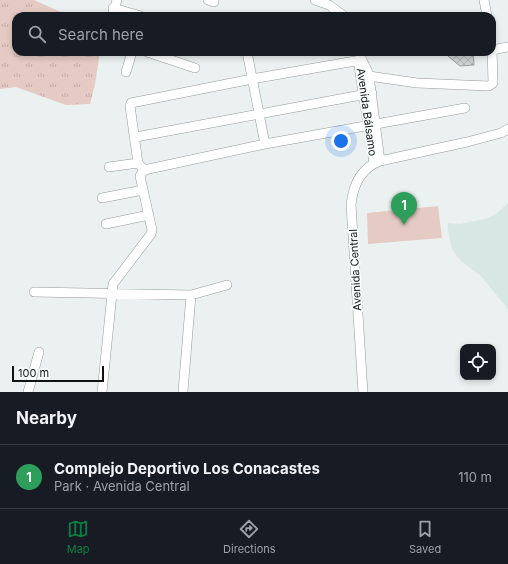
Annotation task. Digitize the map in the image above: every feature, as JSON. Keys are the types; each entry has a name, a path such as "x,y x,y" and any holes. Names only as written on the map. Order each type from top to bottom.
{"street":[{"path":"315,0 338,12"},
{"path":"484,0 486,12"},
{"path":"114,8 128,12"},
{"path":"496,48 508,47"},
{"path":"126,72 131,56"},
{"path":"159,56 195,68"},
{"path":"248,56 265,144"},
{"path":"102,392 113,284 120,273 131,263 151,234 152,230 140,174 141,167 130,106 131,103 360,56"},
{"name":"Avenida Bálsamo","path":"360,56 366,65 369,76 368,94 377,162"},
{"name":"Avenida Bálsamo","path":"360,56 359,66 368,94"},
{"path":"369,76 417,83 489,86 493,83 492,56"},
{"path":"136,137 368,94"},
{"path":"109,167 141,167 465,108"},
{"path":"377,162 507,133"},
{"name":"Avenida Central","path":"363,392 351,205 353,190 359,178 377,162"},
{"path":"102,198 143,190"},
{"path":"106,224 149,215"},
{"path":"34,292 191,295 227,285"},
{"path":"183,392 191,295"},
{"path":"28,392 40,352"}],"shaded area":[{"path":"508,203 508,309 481,276 462,262 456,255 451,247 448,223 460,224 488,218 497,213"}],"green space":[{"path":"0,0 34,0 61,12 12,12 12,56 99,56 90,104 66,105 16,87 0,89"},
{"path":"438,206 442,238 368,244 367,213"}],"building":[{"path":"448,56 473,56 474,65 460,66"}],"place":[{"name":"Complejo Deportivo Los Conacastes","path":"404,225"}]}
